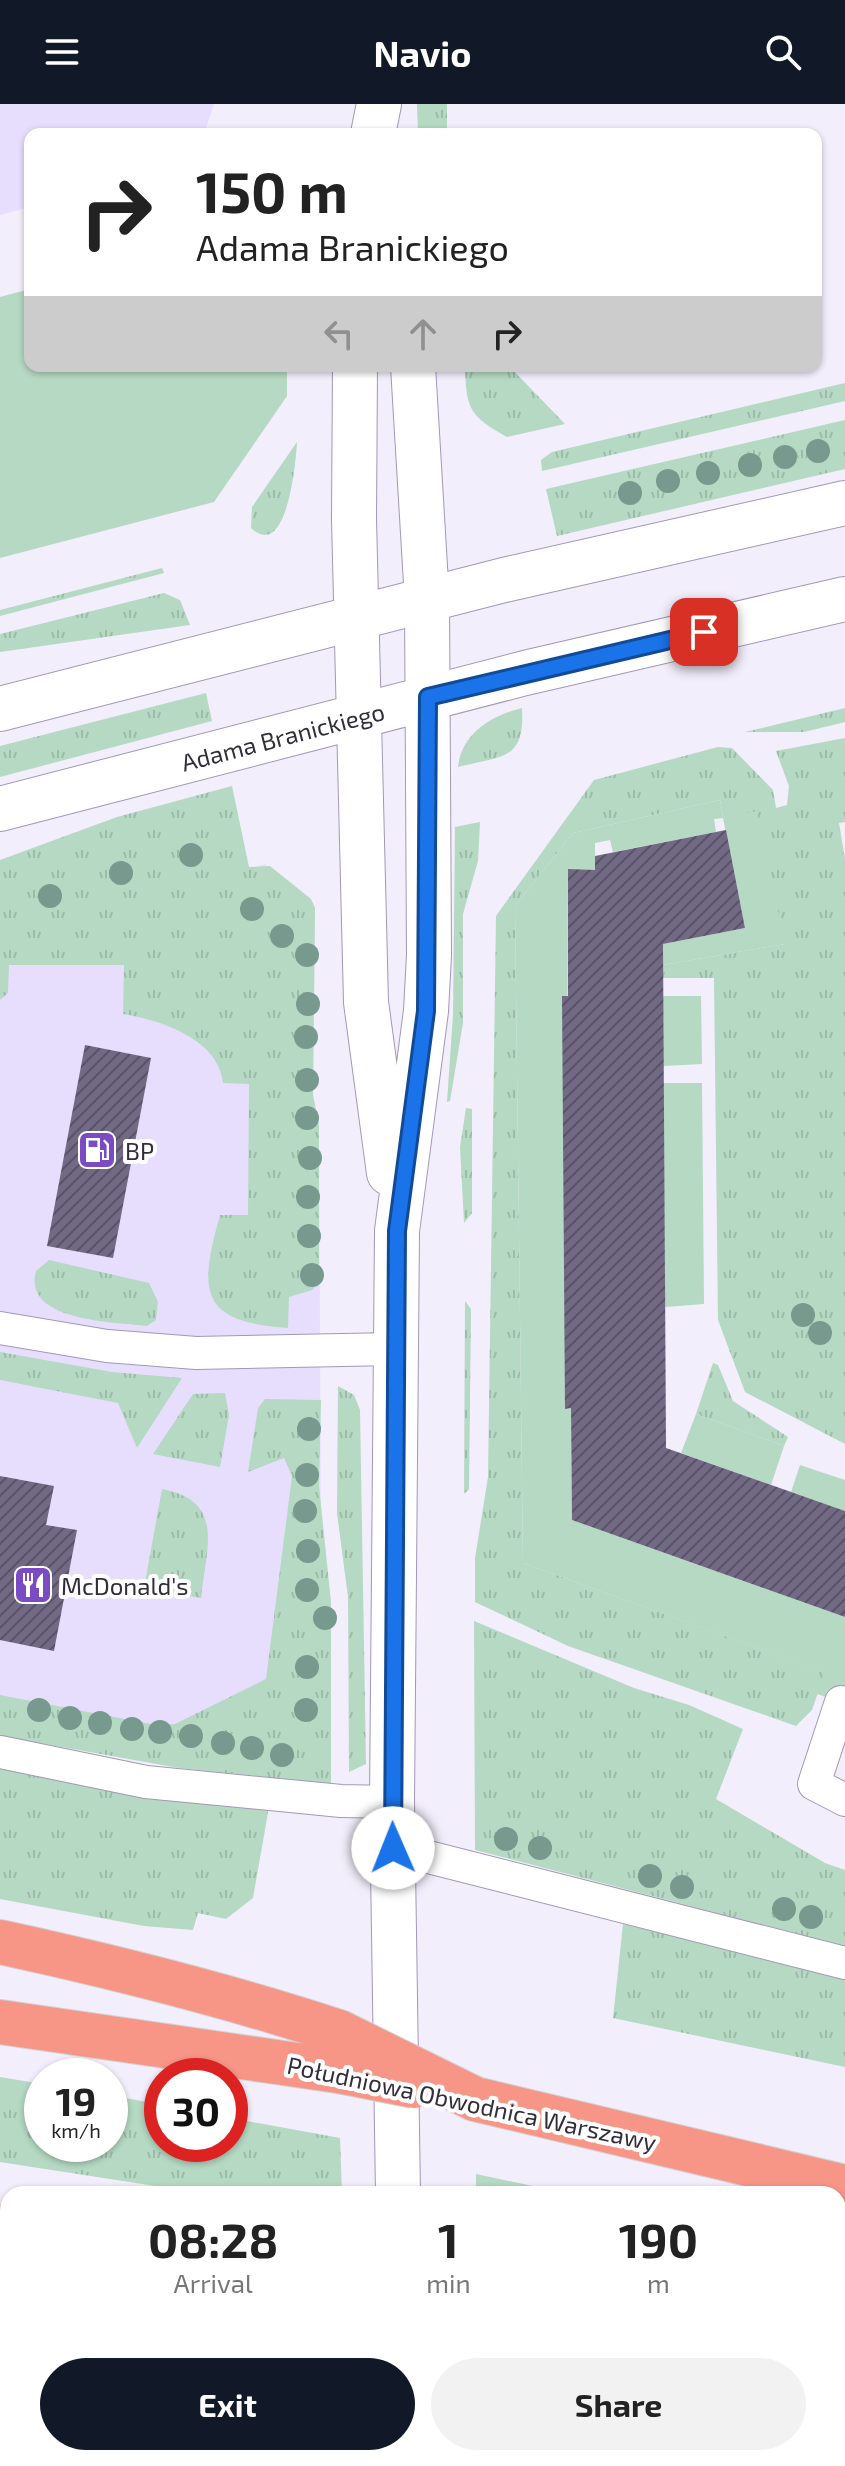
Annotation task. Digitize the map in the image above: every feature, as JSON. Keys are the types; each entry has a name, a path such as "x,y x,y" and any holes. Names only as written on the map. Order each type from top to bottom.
{"highway":[{"path":"0,1942 243,2000 339,2052"},
{"name":"Południowa Obwodnica Warszawy","path":"0,2022 339,2052 475,2099 841,2186"}],"street":[{"path":"374,128 379,104"},
{"path":"390,104 393,128"},
{"path":"355,372 366,1002 397,1231"},
{"path":"398,2186 392,1802 394,1349 397,1231 426,1011 427,600 413,372"},
{"path":"0,709 357,617 845,503"},
{"name":"Adama Branickiego","path":"0,809 428,697 845,599"}],"lane":[{"path":"0,1328 107,1346 196,1353 394,1349"},
{"path":"841,1702 814,1784 845,1800"},
{"path":"0,1752 146,1782 341,1801 392,1802"},
{"path":"393,1848 845,1963"}],"shaded area":[{"path":"0,104 214,104 206,128 24,128 24,209 0,215"},
{"path":"265,864 311,899 315,908 313,1095 319,1126 322,1772 0,1709 0,957"}],"green space":[{"path":"417,104 447,104 447,128 418,128"},
{"path":"24,291 24,372 287,372 287,396 214,502 0,558 0,297"},
{"path":"465,372 515,372 565,424 507,437 478,417 472,410"},
{"path":"845,383 845,401 542,471 541,460 552,452"},
{"path":"845,420 845,469 557,536 546,489"},
{"path":"297,442 287,505 273,532 263,535 251,528 252,507"},
{"path":"162,568 164,573 0,616 0,610"},
{"path":"164,593 180,600 190,625 0,652 0,634"},
{"path":"206,693 212,721 0,777 0,746"},
{"path":"522,708 522,725 515,747 498,757 458,767 465,745 480,728 499,716"},
{"path":"845,708 845,722 804,732 745,732"},
{"path":"845,738 845,822 839,823 845,859 845,1444 745,1392 718,1320 714,978 663,978 663,965 785,944 723,817 720,800 573,833 515,906 523,1563 825,1672 812,1710 796,1726 568,1646 475,1602 475,1558 488,1477 496,916 594,780 718,747 732,748 773,790 776,808 787,805 789,786 776,751"},
{"path":"232,786 249,867 270,866 311,899 315,908 313,1095 319,1126 319,1281 312,1290 289,1297 288,1328 258,1325 221,1310 212,1298 209,1283 209,1264 220,1215 248,1215 249,1084 223,1083 211,1054 185,1034 154,1021 123,1014 124,965 9,965 8,993 0,1000 0,860 117,817"},
{"path":"720,800 723,817 757,811 785,944 663,965 663,944 745,928 723,818 714,819 716,832 613,852 610,840 595,843 595,870 568,870 566,1409 571,1408 572,1520 845,1617 845,1703 817,1694 824,1672 523,1563 515,906 573,833"},
{"path":"480,822 478,861 463,914 463,1023 450,1101 447,1102 453,1015 455,827"},
{"path":"663,996 701,996 702,1064 663,1066"},
{"path":"663,1083 702,1083 704,1304 665,1307"},
{"path":"466,1108 472,1109 472,1213 464,1223 460,1147"},
{"path":"49,1260 149,1283 158,1302 156,1320 147,1326 115,1323 57,1310 43,1301 35,1288 36,1271"},
{"path":"465,1301 471,1309 469,1489 464,1494"},
{"path":"0,1352 112,1372 182,1378 137,1448 118,1403 0,1380"},
{"path":"713,1363 718,1365 733,1401 788,1437 784,1446 696,1414"},
{"path":"338,1386 354,1395 360,1410 366,1764 349,1772 348,1597 337,1513"},
{"path":"225,1393 229,1415 220,1467 153,1454 193,1394"},
{"path":"265,1399 321,1400 319,1486 331,1602 331,1784 179,1768 0,1736 0,1695 156,1725 175,1724 266,1679 292,1476 284,1458 248,1472 258,1408"},
{"path":"696,1414 784,1446 771,1485 681,1453"},
{"path":"800,1465 845,1480 845,1511 791,1492"},
{"path":"162,1489 182,1495 196,1504 204,1516 208,1545 201,1598 144,1588"},
{"path":"474,1621 634,1688 689,1705 743,1729 716,1799 825,1863 845,1870 845,1946 475,1850"},
{"path":"0,1765 269,1807 253,1898 226,1919 198,1913 193,1930 144,1926 0,1899"},
{"path":"623,1924 845,1976 845,2067 613,2018"},
{"path":"0,2077 24,2081 24,2162 128,2162 128,2098 144,2102 144,2162 248,2162 248,2121 340,2138 342,2186 155,2186 0,2162"},
{"path":"476,2174 533,2186 476,2186"}],"building":[{"path":"726,830 745,928 663,944 666,1448 845,1511 845,1617 572,1520 571,1408 565,1409 562,996 568,996 568,869 595,870 595,856"},
{"path":"85,1045 151,1058 113,1258 47,1246"},
{"name":"McDonald's","path":"0,1476 54,1486 46,1525 77,1530 54,1651 0,1640"}],"place":[{"name":"BP","path":"97,1150"},
{"name":"McDonald's","path":"33,1585"}],"route":[{"path":"393,1848 397,1231 426,1011 429,955 428,697 704,632"}]}
